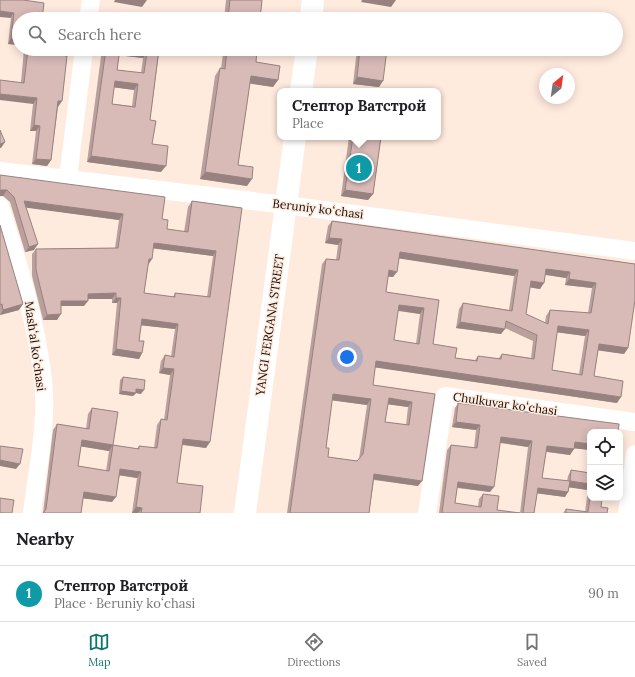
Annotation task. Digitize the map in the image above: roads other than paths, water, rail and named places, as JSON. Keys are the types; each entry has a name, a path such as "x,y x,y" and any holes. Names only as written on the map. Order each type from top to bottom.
{"main road":[{"path":"311,12 313,0"},
{"path":"301,88 306,56"},
{"name":"YANGI FERGANA STREET","path":"245,513 295,140"}],"street":[{"path":"89,12 91,0"},
{"path":"68,178 83,56"},
{"name":"Beruniy koʻchasi","path":"0,171 286,205 635,251"},
{"name":"Mashʻal koʻchasi","path":"0,206 29,297 43,381 42,427 32,513"},
{"name":"Chulkuvar koʻchasi","path":"427,513 445,396 635,422"},
{"path":"627,513 635,454"}],"place":[{"name":"Стептор Ватстрой","path":"359,168"}]}
